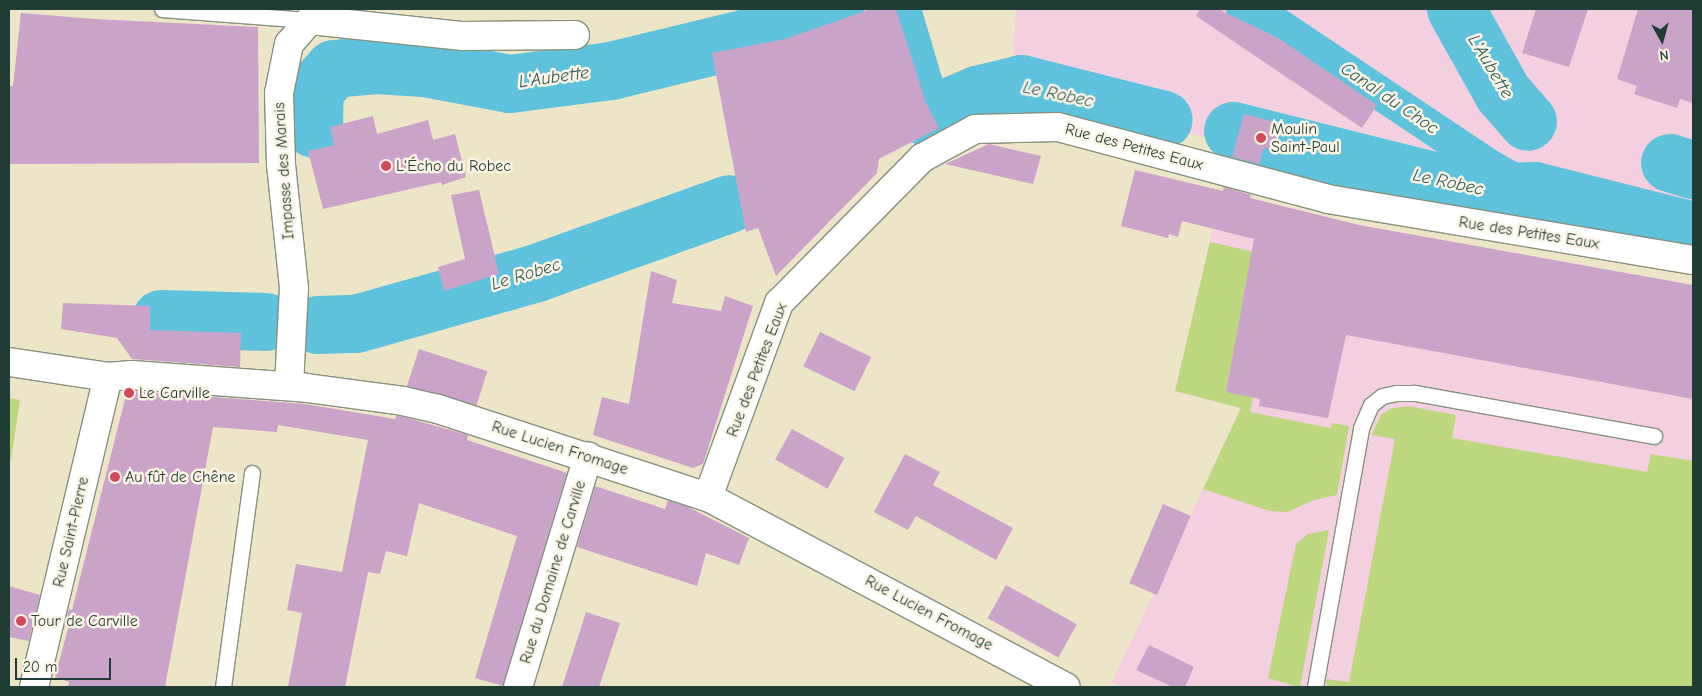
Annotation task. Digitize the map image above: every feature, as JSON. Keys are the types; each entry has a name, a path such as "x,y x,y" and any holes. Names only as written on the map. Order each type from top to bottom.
{"street":[{"path":"310,20 464,36 575,35"},
{"name":"Impasse des Marais","path":"289,386 294,288 281,164 279,93 289,44 310,20"},
{"name":"Rue des Petites Eaux","path":"708,497 780,303 922,158 975,129 1058,127 1328,199 1693,260"},
{"name":"Rue Lucien Fromage","path":"9,362 108,377 132,374 289,386 402,401 438,409 588,456 708,497 1066,687"},
{"name":"Rue Saint-Pierre","path":"34,687 108,377"},
{"name":"Rue du Domaine de Carville","path":"518,687 588,456"}],"lane":[{"path":"162,9 310,20"},
{"path":"1315,687 1361,428 1364,416 1371,405 1382,396 1396,393 1415,393 1654,436"},
{"path":"223,687 252,473"}],"shaded area":[{"path":"1016,9 1693,9 1693,222 1011,103"},
{"path":"1222,191 1359,225 1693,285 1693,687 1122,687 1112,682 1241,408 1175,391"}],"green space":[{"path":"1210,242 1259,253 1256,265 1247,277 1226,392 1253,397 1250,412 1331,428 1332,423 1349,426 1337,495 1314,500 1287,512 1270,511 1203,489 1241,408 1175,391"},
{"path":"9,398 20,400 11,460 9,460"},
{"path":"1408,406 1456,415 1452,438 1647,472 1651,454 1693,461 1693,687 1327,687 1326,679 1349,682 1395,439 1372,435 1382,414 1390,409"},
{"path":"1329,530 1300,687 1268,678 1296,544 1308,534"}],"building":[{"path":"871,9 896,9 926,103 939,128 879,159 877,173 776,276 758,228 746,232 712,53 785,39"},
{"path":"1200,9 1218,9 1278,38 1377,105 1362,128 1196,16"},
{"path":"1536,9 1588,9 1569,67 1522,53"},
{"path":"1638,9 1693,9 1693,103 1680,99 1677,108 1634,94 1637,86 1617,79"},
{"path":"21,13 94,19 258,27 259,163 9,164 9,86 13,86"},
{"path":"1244,114 1282,124 1275,150 1264,148 1259,164 1232,157"},
{"path":"373,116 377,134 428,120 433,140 455,134 466,177 442,185 441,182 323,209 308,151 334,145 330,127"},
{"path":"989,144 1041,156 1033,184 945,164"},
{"path":"1135,170 1223,191 1224,187 1251,195 1250,198 1359,225 1693,285 1693,399 1346,335 1328,418 1259,406 1260,399 1226,392 1254,239 1182,221 1178,237 1169,234 1168,238 1121,226"},
{"path":"479,190 499,274 444,291 438,267 465,259 451,195"},
{"path":"651,271 677,280 672,303 721,311 725,296 753,306 703,464 693,468 593,435 602,397 629,404"},
{"path":"63,303 150,306 150,330 241,333 240,367 132,359 117,338 61,329"},
{"path":"820,332 871,357 855,391 803,366"},
{"path":"419,349 487,371 475,408 407,386"},
{"path":"133,391 305,404 395,419 396,416 400,416 468,435 467,440 567,473 503,686 475,678 517,536 419,503 407,556 386,551 380,574 368,572 345,687 288,687 302,613 287,610 296,564 342,572 368,440 278,425 277,432 213,427 165,687 68,687 69,682 55,677 69,625 64,627 69,609 72,610 126,395"},
{"path":"792,429 844,458 828,489 775,460"},
{"path":"905,454 940,472 933,485 1013,528 996,560 916,516 908,530 874,512"},
{"path":"595,486 665,509 668,500 686,506 749,538 739,565 706,553 697,586 577,547"},
{"path":"1163,504 1191,516 1157,595 1129,583"},
{"path":"1006,585 1077,624 1058,658 988,618"},
{"name":"Tour de Carville","path":"9,586 40,595 29,641 9,637"},
{"path":"586,612 620,623 599,687 562,687"},
{"path":"1149,645 1194,667 1185,687 1173,687 1136,670"}],"waterway":[{"name":"L'Aubette","path":"314,129 315,90 334,69 376,65 425,68 510,84 611,71 752,37 835,9"},
{"path":"904,9 931,100 937,111"},
{"name":"Canal du Choc","path":"1243,9 1257,11 1492,168 1535,191"},
{"name":"L'Aubette","path":"1456,9 1503,93 1528,122"},
{"name":"Le Robec","path":"926,117 977,95 1022,84 1164,120"},
{"name":"Le Robec","path":"1233,131 1482,193 1535,191 1693,231"},
{"name":"L'Aubette","path":"1670,163 1693,170"},
{"name":"Le Robec","path":"318,325 356,324 534,274 729,204"},
{"name":"Le Robec","path":"161,319 266,322"}],"place":[{"name":"Moulin Saint-Paul","path":"1261,138"},
{"name":"L'Écho du Robec","path":"386,166"},
{"name":"Le Carville","path":"129,393"},
{"name":"Au fût de Chêne","path":"115,477"},
{"name":"Tour de Carville","path":"21,621"}]}
